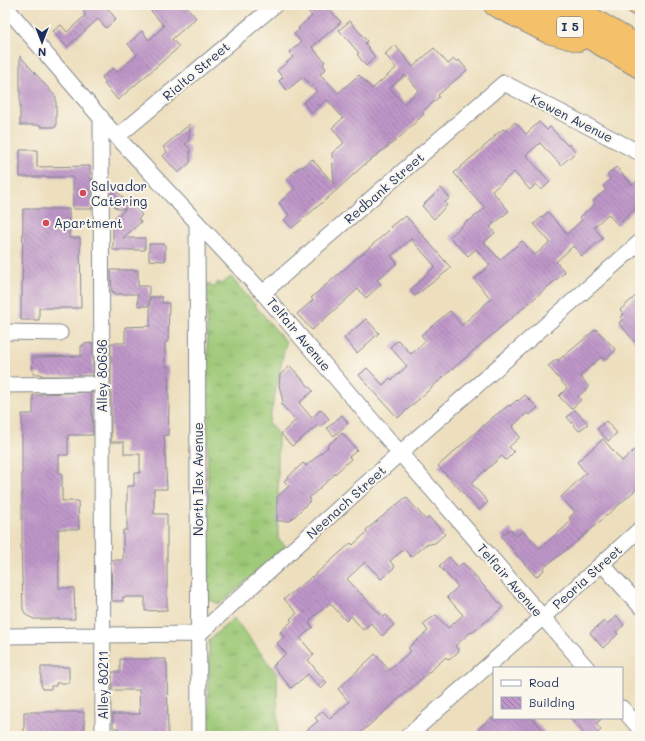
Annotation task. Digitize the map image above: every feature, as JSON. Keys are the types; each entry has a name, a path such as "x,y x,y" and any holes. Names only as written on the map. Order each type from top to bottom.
{"highway":[{"path":"494,5 548,32 608,48"},
{"name":"I 5","path":"533,5 640,67"},
{"path":"568,5 640,47"},
{"path":"586,5 640,36"}],"street":[{"name":"Rialto Street","path":"117,137 275,5"},
{"name":"Telfair Avenue","path":"5,6 117,137 263,293 586,667"},
{"name":"Kewen Avenue","path":"504,83 640,153"},
{"name":"Redbank Street","path":"263,293 504,83"},
{"name":"Alley 80636","path":"101,117 102,634"},
{"name":"North Ilex Avenue","path":"197,222 199,736"},
{"name":"Neenach Street","path":"199,634 400,453 640,242"},
{"path":"5,332 60,333"},
{"path":"5,385 90,384"},
{"name":"Peoria Street","path":"408,736 543,618 602,564 638,536"},
{"path":"602,564 640,606"},
{"name":"Alley 80211","path":"102,634 102,736"},
{"path":"5,636 199,634"},
{"path":"623,709 640,729"}],"green space":[{"path":"231,277 286,342 269,422 278,435 278,539 286,546 220,604 208,600 207,283 215,288 217,282 221,284"},
{"path":"234,618 277,674 278,736 208,736 209,640"}],"building":[{"path":"90,5 105,5 116,19 106,28 98,19 67,47 53,31 61,25 67,32 86,15 83,11"},
{"path":"146,5 185,5 196,18 172,39 179,47 118,100 104,84 106,83 102,77 113,68 117,72 137,55 128,44 142,31 149,40 164,26"},
{"path":"315,5 325,5 341,22 312,47 325,62 323,64 326,69 320,74 338,93 359,75 372,89 396,68 385,54 395,45 413,67 434,48 448,64 454,59 457,62 459,60 467,70 438,95 439,97 422,112 424,114 399,138 365,164 292,228 284,220 289,215 279,203 295,188 287,179 299,167 303,167 312,159 334,184 332,153 344,143 332,128 343,118 327,100 311,113 303,103 317,91 303,77 287,90 279,81 283,77 277,71 293,57 289,53 301,42 294,34 300,29 298,28 312,16 308,11","holes":["405,75 419,90 404,104 390,88"]},
{"path":"350,21 367,41 365,43 375,57 366,66 357,54 359,53 339,30"},
{"path":"20,56 56,97 56,127 20,125"},
{"path":"515,122 526,134 539,122 547,130 550,127 568,146 569,144 576,152 561,165 540,143 526,155 550,182 541,190 536,184 530,190 514,172 492,191 509,211 490,227 495,233 484,242 500,260 522,241 535,255 550,242 534,224 548,212 567,234 582,220 580,217 595,204 593,201 606,190 603,186 611,179 607,175 616,167 632,185 640,178 640,204 618,225 608,214 594,227 603,238 582,256 573,246 556,262 565,272 398,418 359,375 367,368 383,385 390,378 392,380 407,366 390,347 398,340 411,354 426,341 421,335 450,311 462,325 491,299 474,279 490,265 476,249 468,256 450,237 468,220 469,221 485,208 454,173 495,137 494,136 503,129 505,131"},
{"path":"190,124 189,140 185,144 190,149 190,163 178,173 163,156 167,152 163,147"},
{"path":"20,150 37,150 37,167 90,166 90,179 92,179 92,209 73,209 73,177 20,177"},
{"path":"441,188 450,198 445,202 447,205 434,219 422,206"},
{"path":"116,190 130,206 132,204 142,215 138,219 141,222 123,238 145,238 145,250 113,250 113,220 126,209 117,209 110,201 110,195"},
{"path":"23,209 69,209 69,238 80,238 81,308 39,308 39,320 21,320"},
{"path":"406,216 451,268 415,296 410,290 435,266 411,239 391,256 397,263 377,280 381,284 366,298 358,289 312,330 297,314 313,300 311,298 386,233 391,228 390,227"},
{"path":"149,244 165,244 165,261 149,260"},
{"path":"111,270 138,270 138,286 149,286 149,306 138,306 138,294 115,294 115,292 112,292"},
{"path":"640,292 640,348 619,323 623,319 620,317 624,314 620,310"},
{"path":"150,297 162,297 162,303 169,303 168,342 165,342 165,366 168,366 168,435 164,435 167,489 154,489 154,514 167,514 167,610 145,611 145,597 123,597 123,601 112,601 111,560 123,560 123,530 127,530 127,486 134,486 134,473 140,473 140,454 124,454 124,442 111,442 111,343 125,343 125,327 150,326"},
{"path":"366,319 379,333 357,353 344,338"},
{"path":"596,329 616,350 605,360 601,357 580,376 589,387 578,397 581,400 571,409 559,396 567,388 548,366 557,359 558,361"},
{"path":"93,343 93,376 41,376 41,374 33,374 32,357 81,356 81,346 83,346 83,344"},
{"path":"290,366 313,391 299,403 312,418 321,409 329,419 320,427 318,425 292,446 281,434 296,420 281,404 283,402 279,385 280,375"},
{"path":"93,392 91,393 93,435 68,435 68,455 59,455 59,473 62,473 62,501 78,501 79,529 58,529 59,588 74,588 75,619 34,619 26,615 23,609 21,545 22,414 33,414 33,395"},
{"path":"525,395 538,408 529,415 527,413 512,427 520,437 509,447 514,452 506,460 502,456 471,483 488,502 479,510 438,466 493,417"},
{"path":"575,410 588,424 579,431 567,417"},
{"path":"342,415 348,423 334,436 327,428"},
{"path":"606,421 617,433 608,441 597,429"},
{"path":"342,433 357,450 349,457 351,459 309,498 311,500 290,521 277,521 277,497 289,486 284,481 303,463 306,466"},
{"path":"603,439 622,461 640,445 640,486 580,539 543,568 544,570 536,577 501,536 510,529 516,536 523,531 540,548 566,526 571,520 569,518 575,512 561,497 586,473 577,462"},
{"path":"406,497 426,520 429,517 445,534 435,543 425,545 411,557 404,549 390,561 395,567 381,579 365,562 347,579 383,617 386,615 394,625 382,636 371,623 363,630 351,616 346,621 330,603 310,620 311,621 309,623 313,627 300,638 314,655 308,660 327,683 321,689 308,674 291,688 273,666 286,654 277,643 284,637 280,632 292,621 290,619 297,613 284,599 317,573 351,543 353,545 367,532 366,530"},
{"path":"449,557 458,567 463,563 503,607 455,646 459,651 449,660 446,657 357,736 300,736 318,721 315,718 323,711 330,719 349,702 338,689 375,654 389,670 411,651 408,648 428,631 423,624 436,615 448,628 463,615 447,597 458,587 439,566"},
{"path":"617,616 624,625 616,632 618,634 603,648 590,633 604,621 607,624"},
{"path":"120,659 166,659 168,736 118,736 118,728 113,728 113,714 140,714 139,690 112,690 112,672 120,672"},
{"path":"41,667 69,667 69,683 56,683 56,686 51,686 51,689 43,689 41,685"},
{"path":"24,712 84,712 84,736 24,736"},
{"path":"491,718 533,719 548,736 483,736 478,729"},
{"path":"571,719 601,719 596,724 601,730 594,736 586,736"}],"place":[{"name":"Salvador Catering","path":"83,193"},
{"name":"Apartment","path":"46,223"}]}
